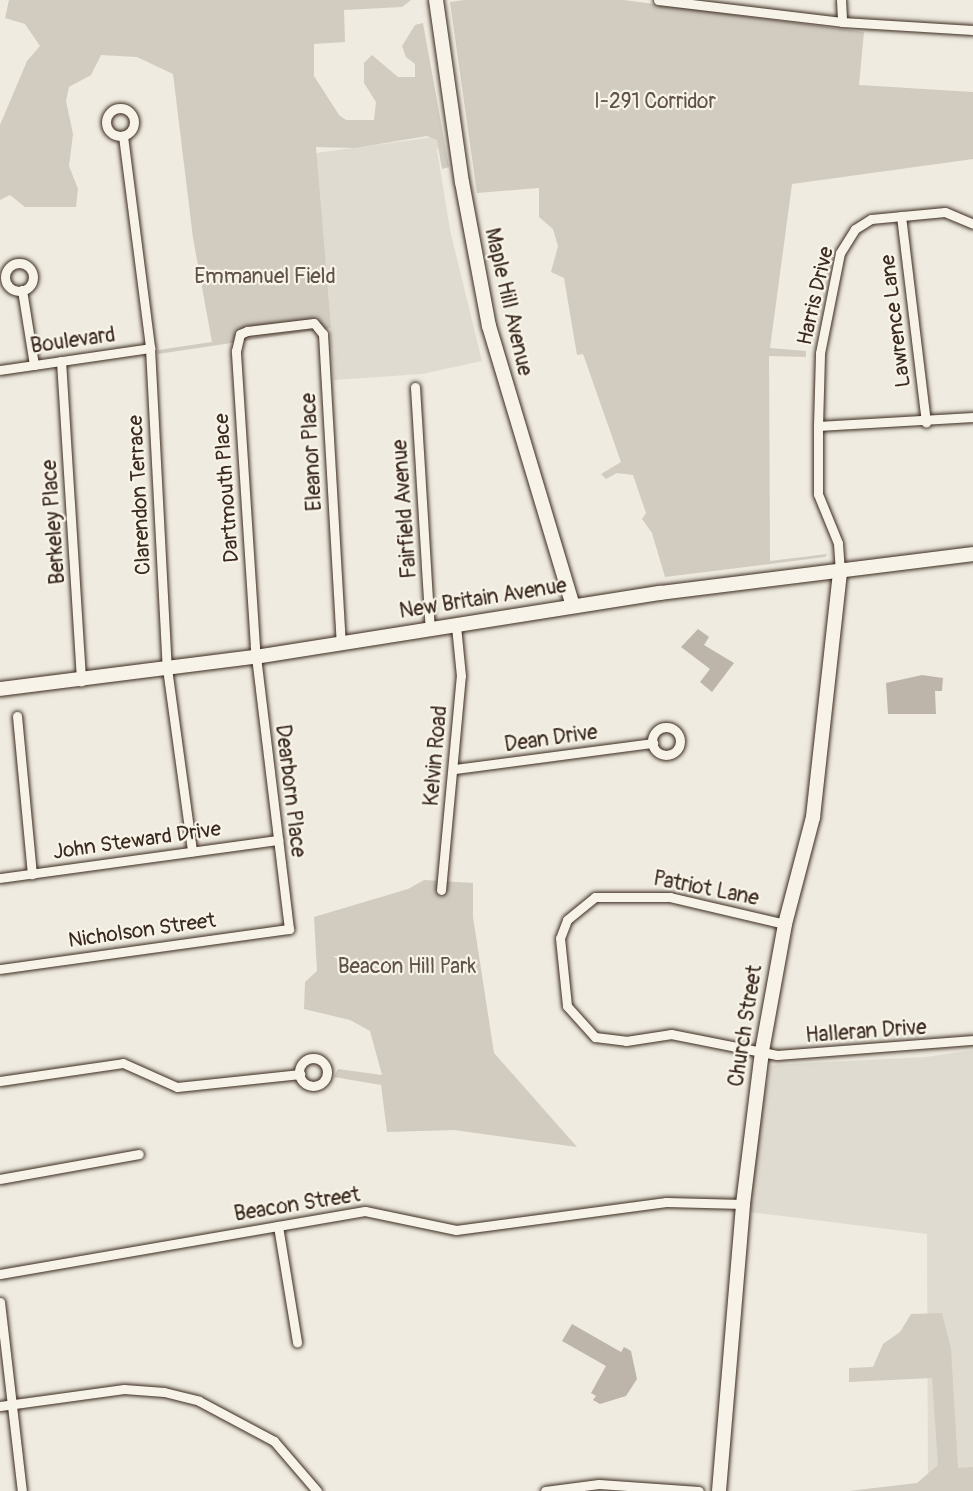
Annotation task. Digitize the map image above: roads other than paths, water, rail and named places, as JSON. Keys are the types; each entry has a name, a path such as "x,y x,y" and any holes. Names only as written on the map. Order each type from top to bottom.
{"main road":[{"name":"Maple Hill Avenue","path":"436,0 462,182 489,326 573,606"},
{"name":"New Britain Avenue","path":"0,689 81,681 255,657 573,606 973,554"},
{"name":"Church Street","path":"719,1491 743,1204 762,1052 785,924 813,817 840,573"}],"street":[{"path":"658,0 842,22 973,30"},
{"path":"737,0 739,11"},
{"path":"840,0 842,22"},
{"name":"Clarendon Terrace","path":"123,136 150,348 167,668 192,851"},
{"name":"Harris Drive","path":"840,573 838,543 818,494 818,426 820,353 840,253 855,229 871,219 945,212 973,224"},
{"name":"Lawrence Lane","path":"901,216 926,422"},
{"path":"22,290 34,365"},
{"name":"Eleanor Place","path":"255,329 314,323 323,333 341,643"},
{"name":"Dartmouth Place","path":"255,329 240,333 236,351 255,657"},
{"name":"Boulevard","path":"0,370 150,348"},
{"name":"Berkeley Place","path":"62,361 81,681"},
{"name":"Fairfield Avenue","path":"415,387 430,629"},
{"path":"818,426 926,422 973,417"},
{"name":"Kelvin Road","path":"441,890 455,769 461,676 456,626"},
{"name":"Dearborn Place","path":"255,657 290,929"},
{"path":"17,716 32,874"},
{"name":"Dean Drive","path":"455,769 653,743"},
{"name":"John Steward Drive","path":"0,878 278,840"},
{"name":"Patriot Lane","path":"762,1052 671,1034 626,1041 585,1031 567,1006 560,938 578,908 595,897 617,894 670,897 785,924"},
{"name":"Nicholson Street","path":"0,969 290,929"},
{"name":"Halleran Drive","path":"762,1052 821,1054 973,1040"},
{"path":"0,1081 102,1064 123,1063 186,1088 300,1074"},
{"path":"0,1179 139,1154"},
{"name":"Beacon Street","path":"0,1274 365,1211 456,1230 666,1202 743,1204"},
{"path":"278,1226 297,1342"},
{"path":"0,1302 4,1406 22,1491"},
{"path":"4,1406 124,1389 164,1392 199,1401 274,1441 317,1491"},
{"path":"544,1491 599,1484 699,1491"}],"park label":[{"name":"I-291 Corridor","path":"655,102"},
{"name":"Emmanuel Field","path":"265,277"},
{"name":"Beacon Hill Park","path":"407,967"}]}
